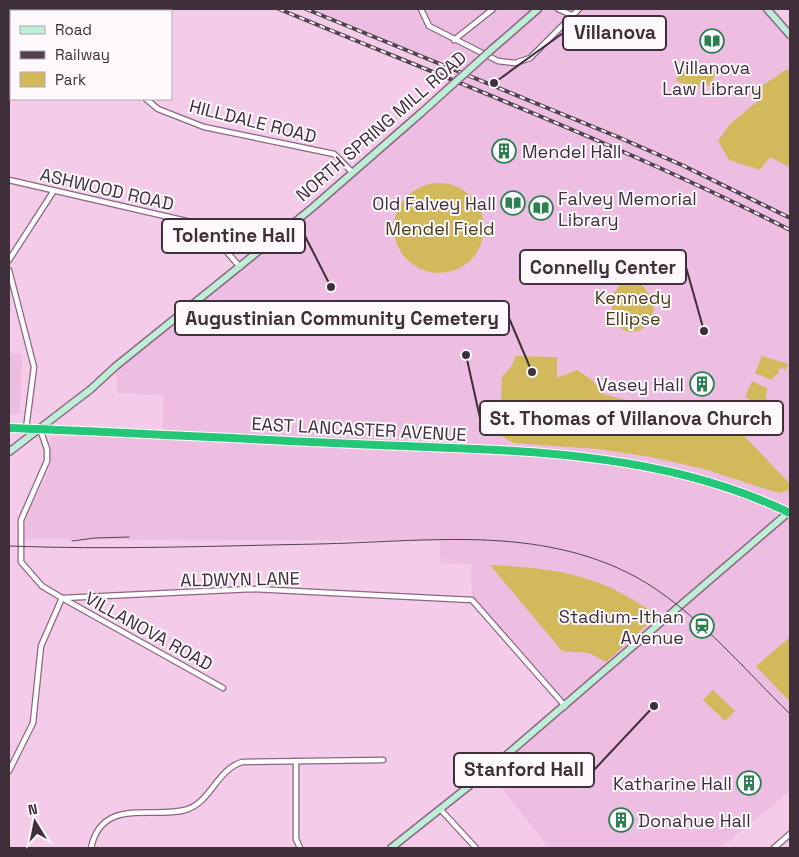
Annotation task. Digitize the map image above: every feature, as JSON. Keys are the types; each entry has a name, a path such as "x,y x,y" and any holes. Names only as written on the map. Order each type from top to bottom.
{"highway":[{"name":"EAST LANCASTER AVENUE","path":"9,428 497,451 599,458 677,472 732,489 790,512"}],"main road":[{"name":"NORTH SPRING MILL ROAD","path":"9,452 40,429 312,208 538,9"},
{"path":"767,9 790,35"},
{"path":"391,848 441,810 565,706 790,512"}],"street":[{"path":"421,9 429,26 498,62 515,63 530,58 579,9"},
{"path":"454,40 493,9"},
{"path":"528,18 529,9"},
{"path":"558,9 574,16"},
{"name":"HILLDALE ROAD","path":"147,100 158,109 204,127 334,154 352,172"},
{"name":"ASHWOOD ROAD","path":"9,180 53,192 195,223 207,229 240,267"},
{"path":"9,260 53,192"},
{"path":"9,270 34,368 26,429"},
{"path":"9,771 33,723 41,646 62,598 42,586 21,562 21,520 48,461 47,448 40,429"},
{"name":"ALDWYN LANE","path":"62,598 252,589 472,600 565,706"},
{"name":"VILLANOVA ROAD","path":"62,598 223,688"},
{"path":"91,848 99,831 116,816 132,812 177,812 193,807 205,796 225,770 236,764 250,761 383,760"},
{"path":"296,761 296,839 300,848"},
{"path":"441,810 476,848"},
{"path":"774,848 790,834"}],"shaded area":[{"path":"306,9 769,9 790,34 790,791 720,848 549,848 488,771 565,706 472,600 471,564 441,563 439,541 23,539 26,516 49,469 51,437 163,435 163,395 117,393 116,366 240,267 397,131 457,72"},
{"path":"9,353 22,354 20,414 9,414"}],"green space":[{"path":"685,62 695,66 697,64 716,72 710,86 701,82 698,88 676,81"},
{"path":"787,69 790,72 790,165 787,166 770,157 760,170 729,160 718,141 730,124 759,100 754,91"},
{"name":"Mendel Field","path":"439,183 456,186 471,196 481,211 484,228 481,245 471,260 456,270 439,273 422,270 407,260 397,245 394,228 397,211 407,196 422,186"},
{"name":"Kennedy Ellipse","path":"627,282 641,284 651,299 653,312 649,323 641,330 631,332 621,329 614,319 612,303 616,290"},
{"path":"516,356 557,357 557,378 577,370 592,380 604,394 646,406 655,403 666,406 672,401 723,416 790,484 790,490 778,493 704,469 651,457 597,449 513,443 500,435 500,429 502,377 511,367"},
{"path":"762,356 788,364 786,371 783,368 778,369 779,372 771,380 755,373"},
{"path":"752,381 767,388 766,399 772,404 769,410 745,397"},
{"path":"490,565 552,570 582,577 617,591 658,615 606,662 589,653 562,651"},
{"path":"790,637 790,702 756,666"},
{"path":"713,690 735,711 725,721 703,700"}],"tram line":[{"path":"72,541 129,537"},
{"path":"9,546 86,548 480,540 560,549 599,560 636,577 678,605 717,640 790,714"}],"railway":[{"path":"279,9 600,142 727,199 790,230"},
{"path":"306,9 618,137 684,166 790,218"}],"place":[{"name":"Villanova Law Library","path":"712,41"},
{"name":"Villanova","path":"494,83"},
{"name":"Mendel Hall","path":"504,151"},
{"name":"Old Falvey Hall","path":"513,203"},
{"name":"Falvey Memorial Library","path":"541,208"},
{"name":"Tolentine Hall","path":"331,287"},
{"name":"Connelly Center","path":"704,331"},
{"name":"St. Thomas of Villanova Church","path":"466,355"},
{"name":"Augustinian Community Cemetery","path":"532,372"},
{"name":"Vasey Hall","path":"702,384"},
{"name":"Stadium-Ithan Avenue","path":"702,626"},
{"name":"Stanford Hall","path":"654,706"},
{"name":"Katharine Hall","path":"749,783"},
{"name":"Donahue Hall","path":"621,820"}]}
